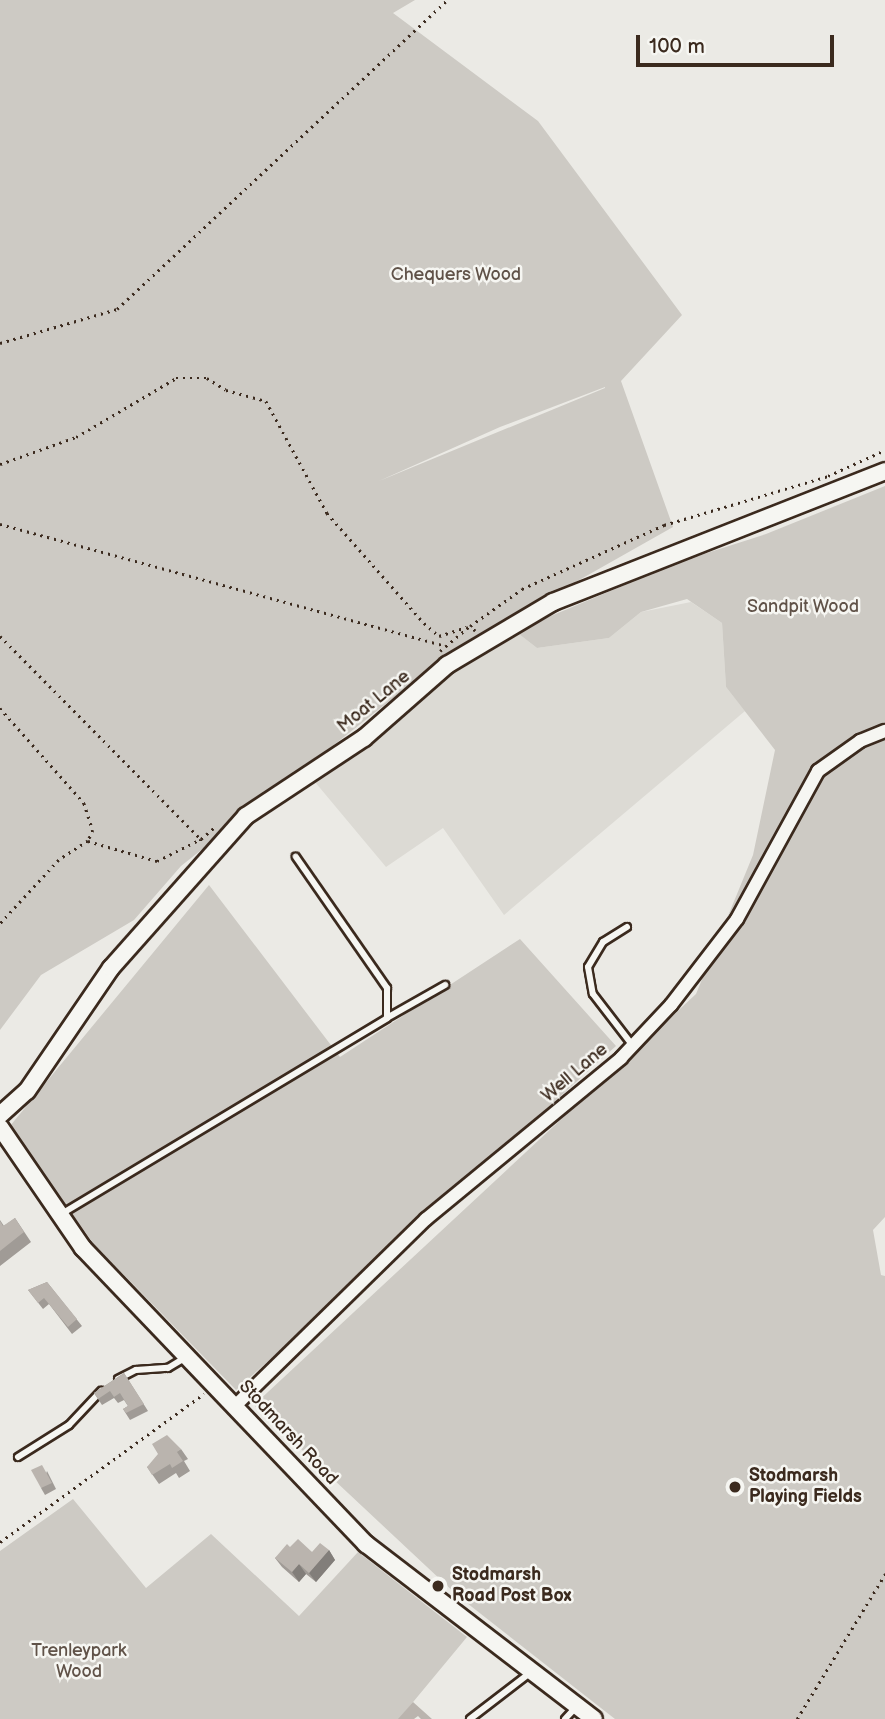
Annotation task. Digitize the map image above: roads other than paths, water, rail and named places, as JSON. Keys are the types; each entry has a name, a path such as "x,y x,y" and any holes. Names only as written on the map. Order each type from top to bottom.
{"street":[{"name":"Moat Lane","path":"0,1115 27,1091 111,968 246,816 364,738 447,665 553,602 885,471"},
{"name":"Well Lane","path":"236,1405 426,1219 621,1058 671,1005 737,919 818,771 860,741 885,732"},
{"name":"Stodmarsh Road","path":"0,1127 63,1213 83,1248 366,1544 594,1719"}],"lane":[{"path":"296,857 387,988 387,1018"},
{"path":"627,928 604,942 589,967 593,994 633,1045"},
{"path":"63,1213 444,985"},
{"path":"18,1457 69,1425 98,1393 126,1374 168,1368 187,1356"},
{"path":"470,1719 532,1671"},
{"path":"565,1719 577,1705"}],"place":[{"name":"Stodmarsh Playing Fields","path":"735,1487"},
{"name":"Stodmarsh Road Post Box","path":"438,1586"}],"park label":[{"name":"Chequers Wood","path":"456,275"},
{"name":"Sandpit Wood","path":"803,607"},
{"name":"Trenleypark Wood","path":"79,1662"}]}
